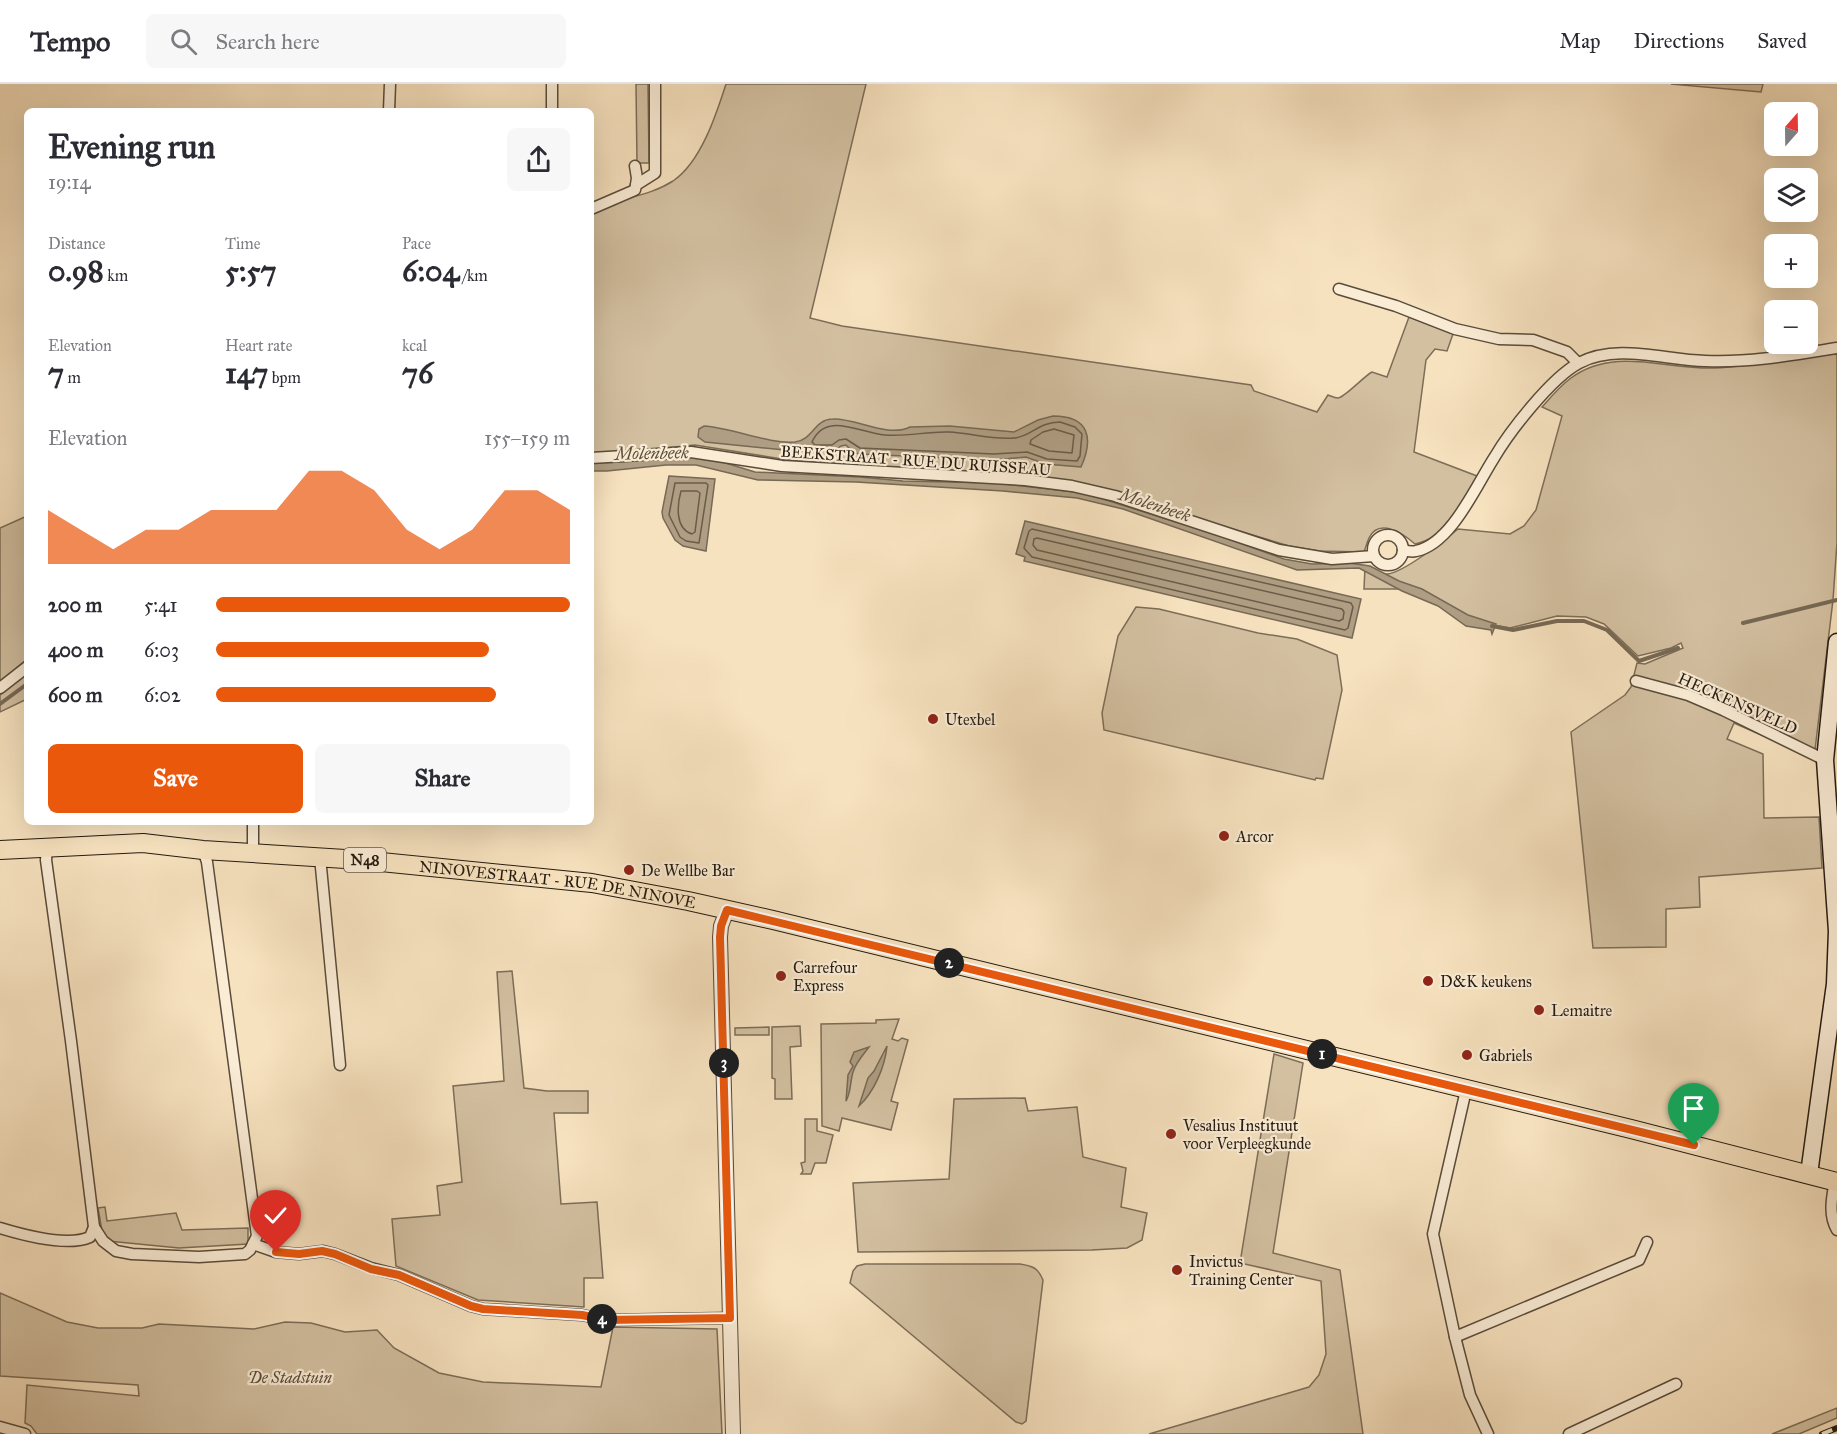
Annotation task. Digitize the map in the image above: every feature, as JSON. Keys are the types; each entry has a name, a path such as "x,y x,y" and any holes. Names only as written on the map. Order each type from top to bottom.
{"main road":[{"path":"1809,1174 1835,984 1834,871 1825,760 1837,642"},
{"name":"NINOVESTRAAT - RUE DE NINOVE","path":"0,850 143,843 582,882 688,901 1836,1181"}],"street":[{"path":"389,108 390,84"},
{"path":"552,84 552,108"},
{"path":"636,185 655,173 655,84"},
{"path":"594,208 635,190 637,178 635,166"},
{"path":"1339,289 1396,306 1455,330 1499,339 1533,340 1567,352 1578,363"},
{"name":"BEEKSTRAAT - RUE DU RUISSEAU","path":"594,458 691,452 782,466 1025,480 1072,486 1115,496 1279,550 1332,559 1374,556 1379,562 1391,564 1401,555 1435,542 1449,528 1459,516 1494,457 1525,416 1552,384 1578,363 1606,355 1626,353 1705,361 1743,360 1837,348"},
{"path":"1374,556 1373,547 1376,541 1386,535 1396,538 1401,555"},
{"path":"0,688 24,669"},
{"name":"HECKENSVELD","path":"1636,681 1688,695 1825,760"},
{"path":"253,825 253,853"},
{"path":"0,1228 20,1234 79,1242 90,1237 93,1229 71,1041 46,860 47,847"},
{"path":"93,1229 116,1251 132,1254 199,1257 245,1254 255,1240 204,850"},
{"path":"320,857 340,1065"},
{"path":"727,910 720,937 733,1434"},
{"path":"1466,1089 1433,1234 1470,1395 1488,1434"},
{"path":"1836,1181 1831,1210 1832,1222 1837,1230"},
{"path":"255,1240 276,1252 299,1254 322,1251 335,1254 371,1269 399,1275 483,1309 582,1315 606,1320 730,1318"},
{"path":"1455,1337 1639,1260 1647,1242"},
{"path":"1569,1434 1676,1384"},
{"path":"0,1427 25,1434"}],"green space":[{"path":"636,84 648,84 649,163 637,163"},
{"path":"726,84 866,84 810,318 842,326 1251,385 1254,391 1317,412 1328,395 1341,397 1372,372 1387,377 1409,317 1453,334 1447,351 1435,349 1426,360 1414,452 1477,476 1453,518 1436,535 1426,540 1415,544 1398,532 1385,528 1373,532 1364,552 1319,551 1289,546 1079,483 788,460 695,445 594,455 594,214 662,187 683,173 699,150"},
{"path":"1671,84 1763,84 1761,92"},
{"path":"1837,355 1837,542 1833,600 1814,758 1734,723 1727,739 1763,754 1764,818 1819,817 1822,868 1699,877 1700,907 1666,909 1666,947 1593,948 1571,732 1625,695 1631,687 1637,663 1645,664 1683,648 1681,643 1671,648 1638,656 1604,624 1586,617 1557,616 1510,628 1471,621 1410,589 1364,589 1365,567 1382,574 1394,572 1424,555 1458,529 1510,534 1524,526 1536,510 1562,416 1542,407 1567,381 1588,368 1623,361 1715,368"},
{"path":"24,517 24,662 0,682 0,528"},
{"path":"1136,607 1159,609 1258,633 1297,639 1337,655 1342,690 1323,779 1316,778 1315,780 1104,730 1102,713 1118,636"},
{"path":"24,675 24,700 0,712 0,695"},
{"path":"512,971 524,1088 547,1091 588,1091 588,1113 554,1113 561,1204 597,1202 603,1278 584,1278 584,1307 478,1300 396,1266 392,1219 440,1215 437,1186 462,1182 453,1086 504,1081 497,972"},
{"path":"899,1019 892,1039 908,1040 891,1101 898,1103 891,1130 842,1118 839,1131 822,1126 821,1024 876,1023 876,1020"},
{"path":"800,1026 801,1046 790,1047 792,1099 775,1099 775,1079 772,1078 772,1027"},
{"path":"769,1027 769,1035 735,1035 735,1028"},
{"path":"1274,1054 1303,1063 1273,1253 1340,1270 1363,1434 1149,1434 1309,1387 1319,1375 1326,1354 1321,1281 1240,1263"},
{"path":"1025,1098 1028,1111 1077,1107 1083,1157 1126,1168 1121,1207 1147,1213 1142,1240 1127,1248 1092,1250 858,1252 853,1183 949,1179 954,1099"},
{"path":"805,1119 817,1119 817,1131 833,1135 826,1163 815,1163 811,1174 801,1174 803,1171 801,1163 805,1162"},
{"path":"105,1207 107,1221 176,1213 182,1230 248,1228 248,1244 179,1248 108,1241 102,1231 98,1208"},
{"path":"865,1264 1020,1264 1037,1270 1043,1280 1026,1421 1022,1424 1016,1422 850,1283 853,1271 857,1266"},
{"name":"De Stadstuin","path":"0,1293 67,1322 98,1328 142,1328 159,1324 254,1329 285,1322 311,1323 345,1332 377,1330 394,1348 439,1373 483,1382 601,1387 613,1327 717,1329 722,1434 37,1434 31,1426 25,1423 27,1385 139,1396 138,1385 0,1376"},
{"path":"1837,1408 1837,1418 1799,1434 1772,1434"}],"water":[{"path":"1053,416 1074,420 1081,424 1085,431 1087,447 1081,467 1045,464 1026,457 994,460 859,454 846,445 835,450 795,451 705,442 698,437 699,429 704,426 773,441 795,442 806,438 822,422 833,419 892,430 950,426 1014,432 1038,420"},
{"path":"691,457 719,461 755,472 903,481 997,483 1084,493 1284,559 1312,564 1349,563 1370,566 1399,581 1422,589 1468,615 1496,624 1492,634 1491,630 1466,626 1438,606 1402,591 1359,568 1297,570 1123,509 1077,498 856,482 758,480 696,465 594,471 594,462"},
{"path":"669,476 715,479 706,551 683,546 675,540 663,518 662,512"},
{"path":"1025,521 1361,599 1352,638 1024,561 1025,557 1016,554"},
{"path":"887,1046 878,1079 859,1106 868,1078"},
{"path":"869,1047 854,1068 846,1101 848,1075 853,1066 850,1062 854,1052"}],"waterway":[{"name":"Molenbeek","path":"1743,623 1837,600"},
{"name":"Molenbeek","path":"1492,626 1513,630 1557,621 1584,621 1607,630 1639,661 1678,648"},
{"name":"Molenbeek","path":"0,704 24,686"}],"railway":[{"path":"1822,1434 1837,1428"}],"place":[{"name":"Utexbel","path":"933,719"},
{"name":"Arcor","path":"1224,836"},
{"name":"De Wellbe Bar","path":"629,870"},
{"name":"Carrefour Express","path":"781,976"},
{"name":"D&K keukens","path":"1428,981"},
{"name":"Lemaitre","path":"1539,1010"},
{"name":"Gabriels","path":"1467,1055"},
{"name":"Vesalius Instituut voor Verpleegkunde","path":"1171,1134"},
{"name":"Invictus Training Center","path":"1177,1270"}],"route":[{"path":"276,1252 299,1254 322,1251 335,1254 371,1269 399,1275 483,1309 582,1315 606,1320 633,1321 730,1318 720,937 723,918 727,910 1694,1145"}]}
